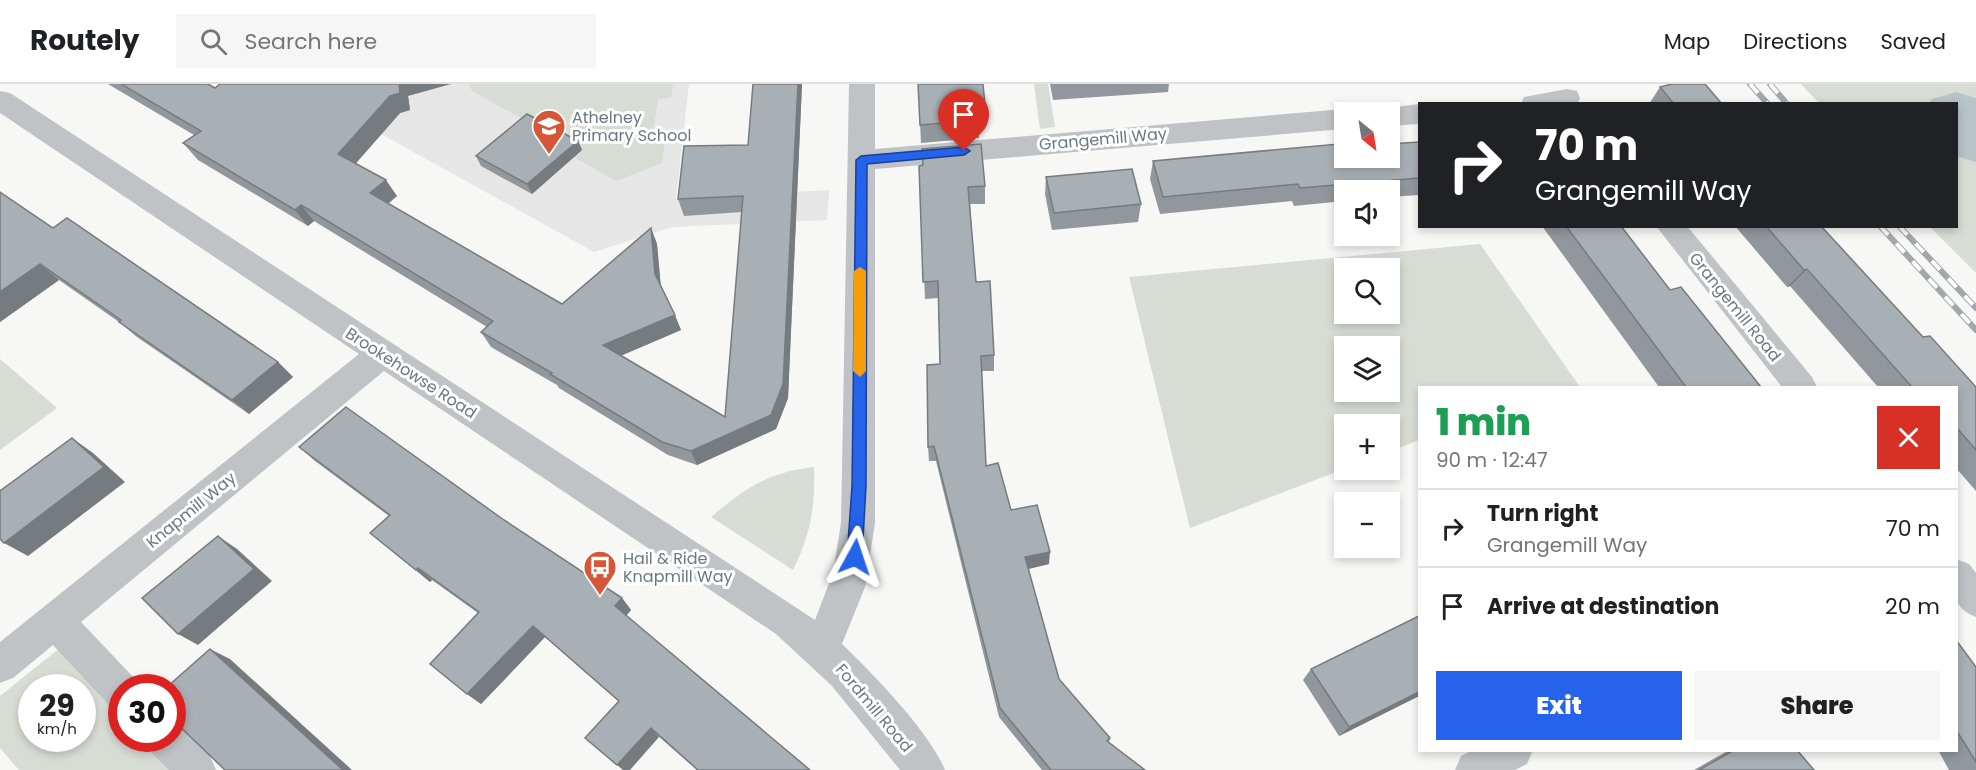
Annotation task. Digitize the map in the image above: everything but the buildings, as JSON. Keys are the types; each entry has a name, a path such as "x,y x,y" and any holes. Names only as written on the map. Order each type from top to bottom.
{"street":[{"path":"821,647 848,589 855,557 858,523 862,84"},
{"path":"1541,102 1566,95"},
{"name":"Brookehowse Road","path":"0,100 381,354 751,595 821,647"},
{"path":"1400,115 1418,114"},
{"name":"Grangemill Way","path":"861,160 1334,120"},
{"name":"Grangemill Road","path":"1672,228 1800,386"},
{"name":"Knapmill Way","path":"0,665 381,354"},
{"path":"1958,578 1976,600"},
{"path":"55,621 108,677"},
{"name":"Fordmill Road","path":"821,647 865,693 925,770"},
{"path":"179,752 196,770"},
{"path":"1475,770 1509,752"}],"shaded area":[{"name":"Athelney Primary School","path":"291,84 689,84 676,199 829,190 827,220 672,227 594,252"},
{"path":"469,84 673,84 671,98 658,99 653,133 666,133 662,163 616,181 574,157 581,151 472,91"},
{"path":"1034,84 1048,84 1055,127 1040,129"},
{"path":"1801,84 1976,84 1976,273 1931,228 1958,228 1958,102 1818,102"},
{"path":"1480,244 1579,386 1418,386 1418,440 1400,448 1400,414 1334,414 1334,473 1190,528 1129,277"},
{"path":"0,359 57,408 0,450"},
{"path":"814,467 811,520 793,570 711,517 758,483 798,469"},
{"path":"61,647 86,674 27,674"},
{"path":"18,682 18,752 96,752 96,685 108,698 108,752 159,752 176,770 19,770 0,748 0,696"}],"waterway":[{"path":"1958,118 1976,137"}],"railway":[{"path":"1750,84 1766,102"},
{"path":"1770,84 1785,102"},
{"path":"1882,228 1976,330"},
{"path":"1901,228 1976,308"}],"slow traffic":[{"path":"860,271 860,371"}],"place":[{"name":"Athelney Primary School","path":"549,155"},
{"name":"Hail & Ride Knapmill Way","path":"600,596"}],"route":[{"path":"855,557 859,486 861,160 964,151"}]}
